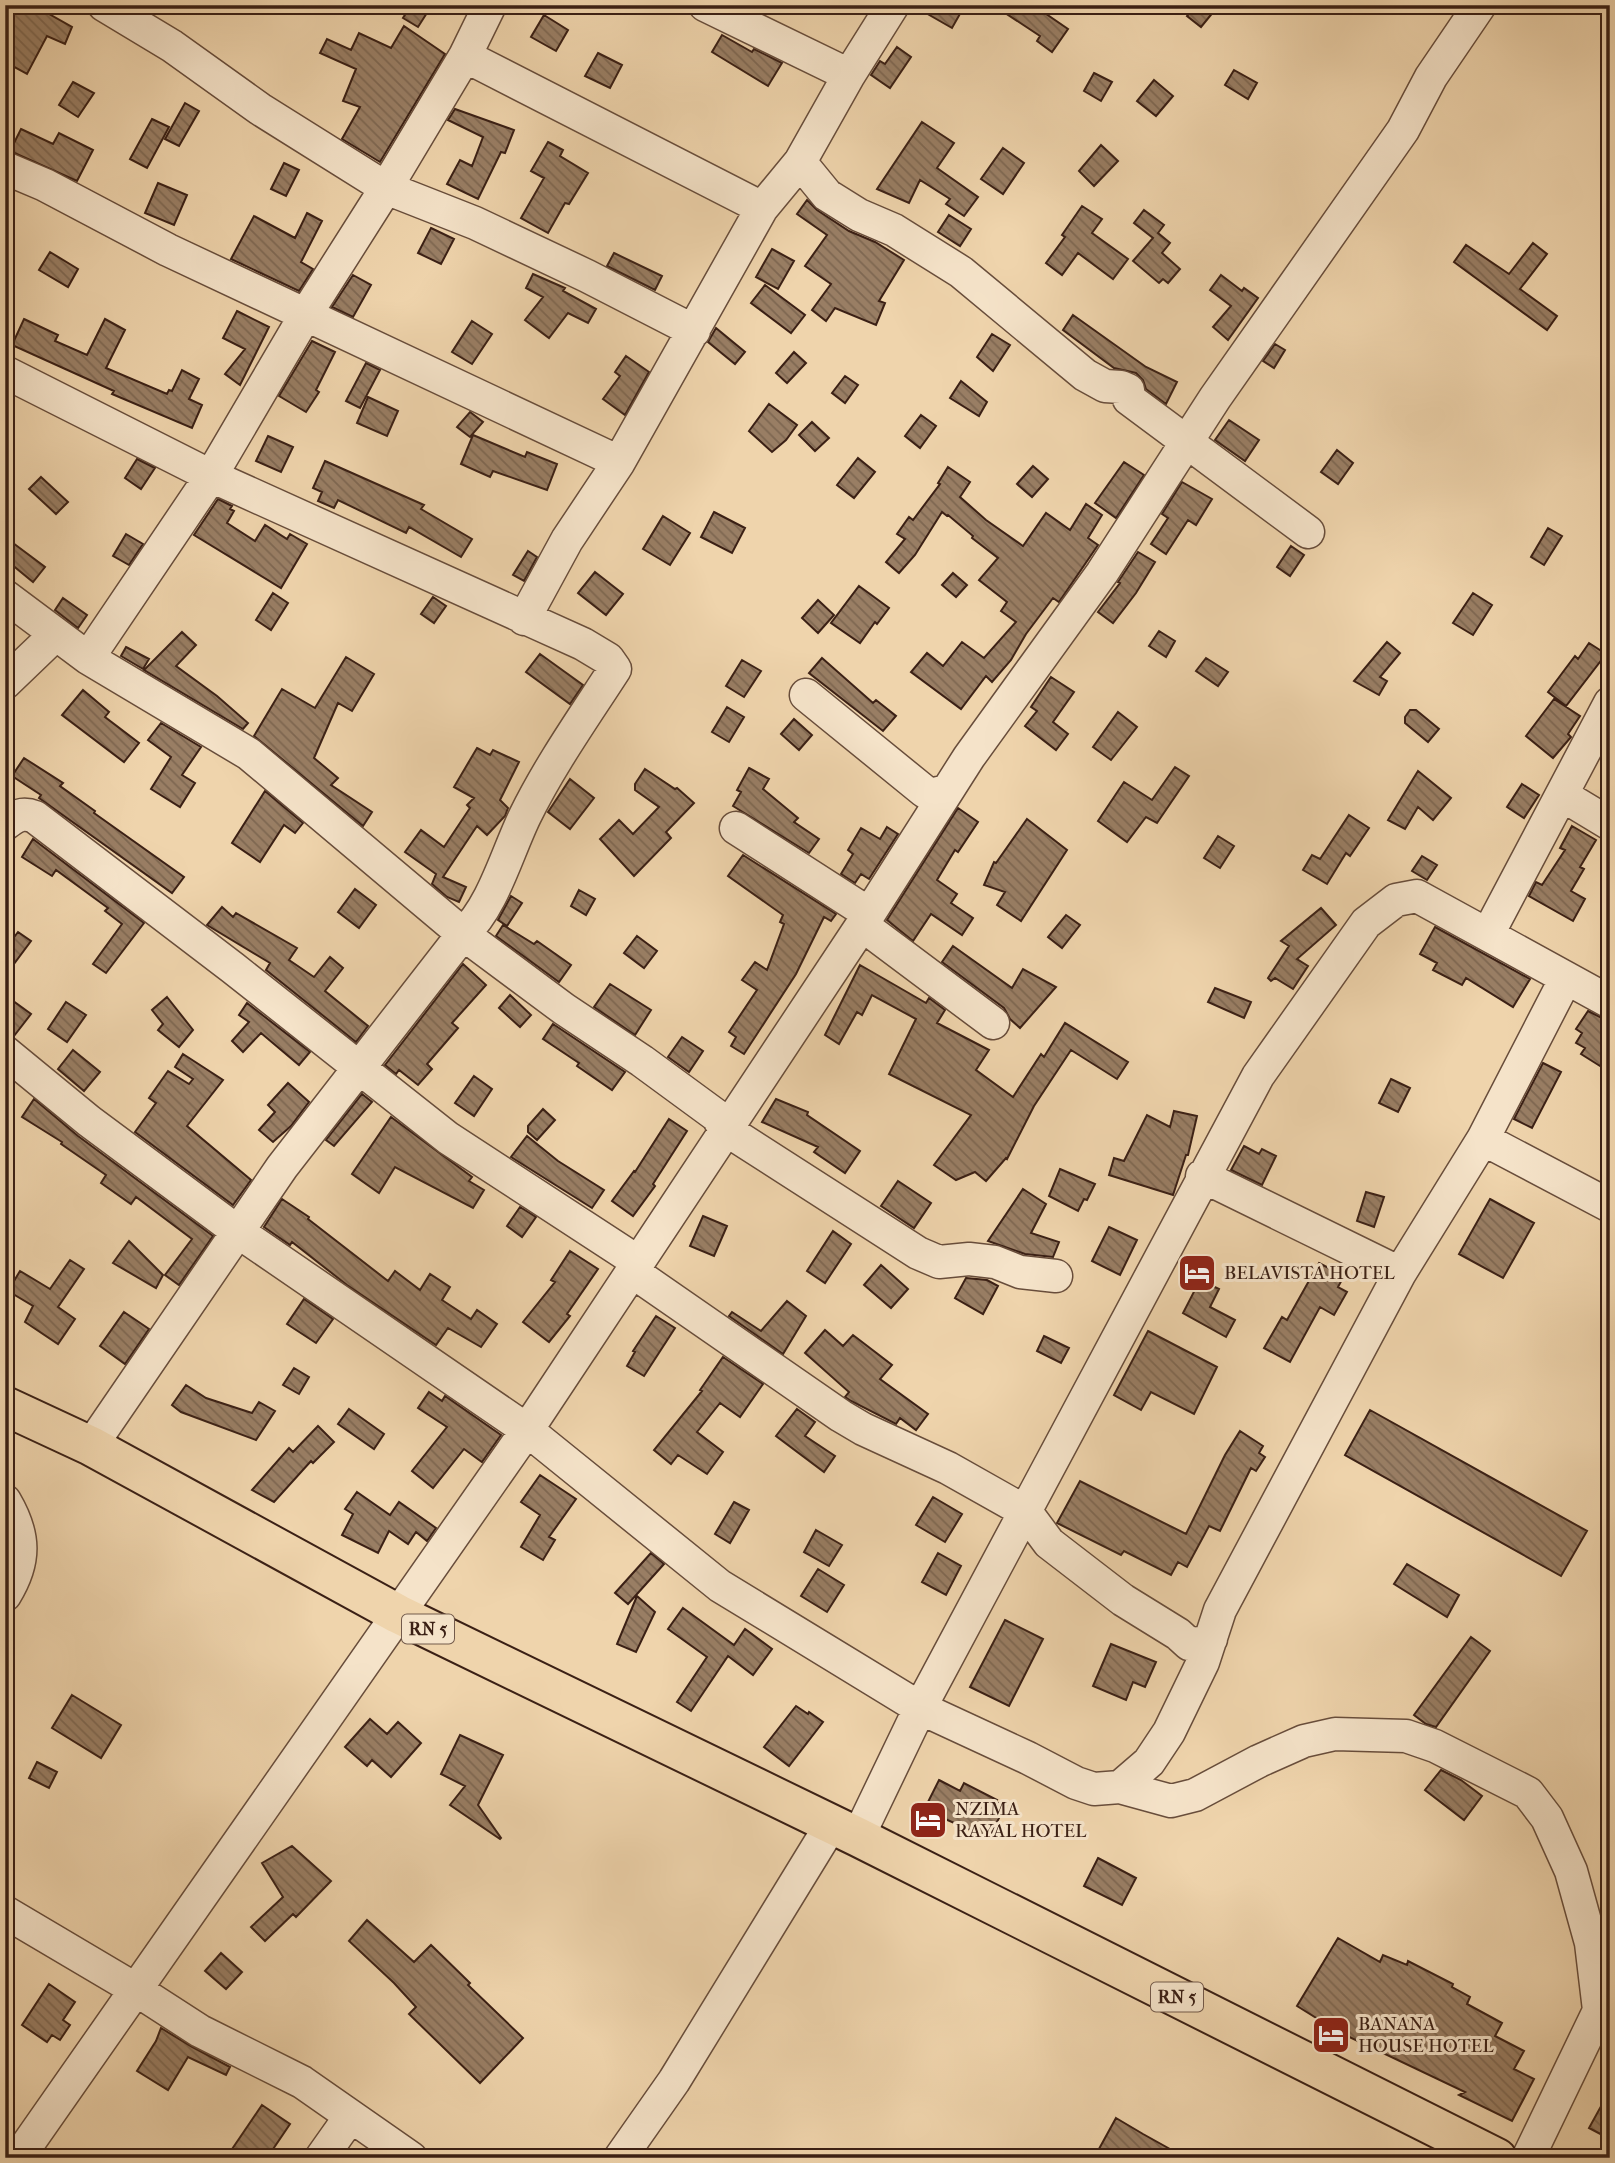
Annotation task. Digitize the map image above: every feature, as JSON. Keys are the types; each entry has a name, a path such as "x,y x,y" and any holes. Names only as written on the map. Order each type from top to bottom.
{"main road":[{"name":"RN 5","path":"5,1406 90,1446 398,1614 844,1831 1497,2158"}],"street":[{"path":"104,5 172,46 260,109 386,188 475,223 694,331"},
{"path":"88,658 211,476 306,314 465,56 489,5"},
{"path":"705,5 849,75"},
{"path":"524,619 567,540 619,462 762,208 800,162 849,75 893,5"},
{"path":"19,2158 527,1430 865,919 946,791 1102,573 1215,398 1404,130 1431,77 1480,5"},
{"path":"465,56 762,208"},
{"path":"800,162 827,195 859,215 894,230 961,272 1085,375 1105,386 1128,390 1129,399 1308,533"},
{"path":"5,168 45,185 168,250 619,462"},
{"path":"5,372 211,476 583,644 608,659 615,669 526,815 472,926 463,934 282,1167 90,1446"},
{"path":"5,596 88,658 249,754 463,934 564,1009 718,1116 725,1129 928,1258 939,1262 969,1259 995,1262 1020,1272 1056,1276"},
{"path":"5,683 55,635"},
{"path":"806,695 924,791 931,795 946,791"},
{"path":"1488,934 1610,703"},
{"path":"1562,795 1610,824"},
{"path":"5,824 15,816 26,814 35,817 447,1138 635,1267 841,1416 947,1468 1026,1511 1049,1543 1123,1600 1200,1651"},
{"path":"736,828 865,919 993,1023"},
{"path":"620,2158 844,1831 920,1708 1202,1176 1258,1076 1366,923 1396,900 1418,896 1610,1002"},
{"path":"1120,1787 1149,1762 1169,1732 1200,1651 1220,1610 1400,1273 1483,1139 1566,978"},
{"path":"5,1052 89,1121 237,1231 527,1430 720,1586 920,1708 1076,1783 1094,1789 1120,1787 1171,1801 1195,1795 1304,1741 1335,1734 1406,1736 1435,1746 1528,1793 1547,1818 1570,1871 1604,1999 1528,2158"},
{"path":"1483,1139 1610,1206"},
{"path":"1202,1176 1400,1273"},
{"path":"5,1501 18,1522 22,1550 13,1583 5,1595"},
{"path":"1000,1560 1049,1543"},
{"path":"5,1912 200,2031 302,2082 411,2158"},
{"path":"321,2158 350,2117"}],"building":[{"path":"5,5 33,5 72,27 65,44 47,36 27,74 5,62"},
{"path":"411,5 432,5 418,27 403,18"},
{"path":"912,5 965,5 952,28"},
{"path":"993,5 1033,5 1068,29 1052,52 1037,41 1040,36"},
{"path":"1196,5 1219,5 1201,27 1187,16"},
{"path":"544,15 568,30 556,51 531,37"},
{"path":"404,26 445,54 380,162 342,139 360,107 343,101 356,69 320,53 327,39 351,50 359,33 391,48"},
{"path":"722,35 752,52 754,49 782,63 768,86 712,52"},
{"path":"897,47 911,57 890,88 871,75 880,61 885,64"},
{"path":"598,53 622,65 610,88 585,76"},
{"path":"1234,70 1257,83 1248,99 1225,85"},
{"path":"1094,73 1112,82 1101,101 1084,91"},
{"path":"1154,80 1173,96 1156,116 1137,101"},
{"path":"73,82 94,93 78,117 59,105"},
{"path":"185,103 199,111 179,146 165,139"},
{"path":"455,109 514,130 505,153 501,152 478,199 447,184 460,160 472,166 483,137 448,120"},
{"path":"152,119 169,127 147,168 130,159"},
{"path":"922,122 954,143 937,168 978,197 964,216 946,204 950,199 920,180 909,203 877,189"},
{"path":"21,129 53,144 59,133 93,150 77,181 10,151"},
{"path":"548,142 563,150 560,156 588,173 569,204 565,203 548,233 521,218 544,178 531,171"},
{"path":"1101,145 1118,161 1094,186 1079,171"},
{"path":"1003,148 1024,163 1003,194 981,179"},
{"path":"284,163 299,170 286,196 271,189"},
{"path":"158,183 187,195 174,225 145,213"},
{"path":"807,200 817,210 849,231 875,242 904,260 879,301 885,303 876,325 835,308 826,321 812,310 831,284 805,266 827,235 797,214"},
{"path":"1082,206 1102,219 1092,233 1128,259 1113,279 1078,253 1062,275 1046,263 1065,237 1062,235"},
{"path":"1144,210 1164,225 1158,233 1170,243 1162,253 1180,269 1168,283 1163,279 1159,283 1133,261 1153,238 1134,223"},
{"path":"307,213 322,221 301,262 313,269 299,291 231,259 254,216 295,238"},
{"path":"949,215 971,229 960,246 938,232"},
{"path":"431,228 454,239 441,264 418,253"},
{"path":"1533,243 1547,254 1520,289 1557,316 1547,330 1454,262 1466,245 1509,274"},
{"path":"772,249 794,261 778,289 756,277"},
{"path":"50,252 78,269 68,287 39,270"},
{"path":"614,253 662,276 655,290 607,266"},
{"path":"533,274 565,288 563,291 596,309 588,323 568,313 549,338 525,320 543,297 526,288"},
{"path":"353,275 371,285 353,317 332,307"},
{"path":"1221,275 1242,291 1244,288 1258,298 1228,340 1213,327 1231,306 1210,290"},
{"path":"765,285 805,315 791,333 751,303"},
{"path":"237,311 269,327 240,385 225,374 245,349 223,338"},
{"path":"1073,315 1146,367 1177,382 1166,404 1146,389 1143,380 1136,373 1114,368 1063,330"},
{"path":"24,319 58,335 55,341 87,355 105,319 125,330 106,368 167,394 169,390 172,391 182,370 199,379 189,399 202,405 192,428 112,394 114,391 12,345"},
{"path":"472,321 492,334 472,364 452,352"},
{"path":"716,328 745,352 735,364 708,342"},
{"path":"992,334 1010,345 993,371 977,357"},
{"path":"312,341 335,352 316,390 319,392 306,412 279,396"},
{"path":"1275,344 1285,350 1274,368 1263,361"},
{"path":"794,352 806,363 787,383 776,373"},
{"path":"626,356 649,372 625,415 603,399 620,376 615,372"},
{"path":"366,363 380,370 360,408 346,401"},
{"path":"845,376 858,385 845,403 832,393"},
{"path":"961,381 987,402 979,416 950,398"},
{"path":"368,397 398,411 387,436 357,423"},
{"path":"769,404 797,425 786,440 772,452 749,431"},
{"path":"470,412 483,422 470,437 457,427"},
{"path":"921,415 936,426 920,448 905,436"},
{"path":"1229,420 1259,440 1245,461 1215,440"},
{"path":"812,422 829,438 815,451 799,435"},
{"path":"473,435 525,457 527,452 557,464 547,490 493,471 490,477 461,464"},
{"path":"268,436 293,447 281,472 256,461"},
{"path":"1337,450 1353,463 1338,484 1321,472"},
{"path":"858,458 875,472 854,498 837,485"},
{"path":"137,459 155,468 141,489 125,478"},
{"path":"325,461 424,505 421,509 472,539 461,557 409,527 406,533 338,500 334,508 318,501 322,492 313,488"},
{"path":"1124,462 1144,475 1116,518 1095,503"},
{"path":"1033,466 1048,479 1032,497 1017,484"},
{"path":"948,467 970,482 960,497 986,520 1023,546 1046,513 1070,530 1086,504 1102,515 1088,538 1098,545 1059,602 1053,598 1026,634 1011,660 992,682 986,676 961,709 911,672 927,653 943,666 962,642 984,658 1016,622 1001,611 1007,602 979,580 998,558 942,512 915,555 899,573 886,562 905,539 897,534 909,517 913,520 940,484 938,483"},
{"path":"41,477 68,502 56,514 29,489"},
{"path":"1182,482 1212,499 1196,525 1188,520 1166,554 1151,544 1168,518 1162,514"},
{"path":"218,499 232,506 230,509 234,511 227,523 255,541 265,525 287,539 290,534 307,544 281,588 194,535"},
{"path":"714,512 745,528 732,553 701,537"},
{"path":"663,516 690,533 670,565 643,549"},
{"path":"1548,528 1562,536 1544,565 1531,557"},
{"path":"126,534 143,544 129,565 113,556"},
{"path":"5,537 45,567 33,582 5,559"},
{"path":"1291,546 1304,555 1290,576 1277,567"},
{"path":"528,551 537,557 524,581 513,575"},
{"path":"1138,552 1155,562 1113,623 1098,612 1120,583 1118,582"},
{"path":"595,572 623,594 606,615 578,593"},
{"path":"953,573 967,585 956,597 942,585"},
{"path":"859,586 889,608 860,643 831,623"},
{"path":"273,593 288,603 271,630 256,620"},
{"path":"1473,593 1492,605 1473,635 1453,623"},
{"path":"433,597 446,606 434,623 421,614"},
{"path":"63,598 87,615 78,628 55,610"},
{"path":"818,600 834,615 818,633 802,618"},
{"path":"1159,631 1175,641 1166,657 1149,646"},
{"path":"182,632 196,645 176,666 248,723 243,729 144,670"},
{"path":"1387,642 1400,653 1380,677 1387,681 1379,695 1354,681"},
{"path":"1589,643 1606,654 1566,706 1548,692 1575,656 1578,659"},
{"path":"126,647 149,659 143,669 121,656"},
{"path":"540,654 583,685 570,704 526,672"},
{"path":"346,657 374,674 352,711 338,703 314,758 338,778 331,785 372,812 363,826 254,736 282,689 315,708"},
{"path":"822,658 873,703 876,700 896,716 883,731 809,673"},
{"path":"1206,658 1228,672 1218,686 1196,671"},
{"path":"742,660 761,671 744,697 726,686"},
{"path":"1051,677 1074,692 1053,722 1068,734 1056,750 1025,726 1037,711 1031,707"},
{"path":"83,690 109,712 105,717 139,743 124,762 62,715"},
{"path":"1554,699 1580,716 1568,734 1571,737 1553,758 1526,736"},
{"path":"727,707 744,717 729,742 712,732"},
{"path":"1410,710 1416,710 1439,729 1428,742 1405,723 1405,717"},
{"path":"1118,712 1137,727 1111,760 1093,747"},
{"path":"794,719 812,735 799,750 781,734"},
{"path":"161,723 201,747 182,775 195,783 180,807 151,789 171,757 148,740"},
{"path":"477,748 490,755 493,750 519,762 500,800 508,808 505,816 487,835 477,826 443,877 466,887 459,902 447,897 432,884 436,874 405,852 421,830 444,847 470,808 467,805 474,798 454,787"},
{"path":"24,758 63,783 60,786 95,811 94,813 184,877 172,893 12,776"},
{"path":"1175,767 1189,776 1157,823 1146,817 1127,842 1098,821 1124,782 1152,800"},
{"path":"749,768 769,779 763,789 798,818 794,822 819,839 809,853 733,806 741,792 737,790"},
{"path":"645,769 677,788 694,803 666,832 671,838 634,876 600,839 619,820 633,834 659,807 635,790 635,784"},
{"path":"1418,771 1451,798 1433,820 1418,807 1405,829 1388,820"},
{"path":"570,779 594,798 570,829 548,812"},
{"path":"1522,784 1539,795 1524,818 1507,807"},
{"path":"265,791 303,823 295,833 284,825 260,862 232,843"},
{"path":"958,808 978,822 958,852 955,850 937,880 957,894 951,903 973,918 962,935 931,914 913,941 887,920"},
{"path":"1349,815 1369,828 1350,856 1346,853 1327,884 1303,870 1312,855 1320,859"},
{"path":"1027,819 1067,850 1021,921 997,905 1005,892 984,885 994,862 996,863"},
{"path":"1572,826 1596,840 1580,867 1584,869 1571,891 1585,899 1573,921 1529,896 1536,882 1542,885 1565,850 1560,848"},
{"path":"887,827 898,834 869,879 861,874 855,883 841,874 853,854 848,850 861,828 880,839"},
{"path":"1218,836 1234,846 1220,868 1204,858"},
{"path":"33,839 144,923 106,973 93,964 122,924 105,911 108,908 56,870 52,876 22,857"},
{"path":"743,855 836,914 831,921 824,917 796,974 744,1054 731,1046 736,1037 729,1032 757,990 742,980 755,962 767,970 784,924 780,922 783,915 728,876"},
{"path":"1422,856 1437,865 1427,880 1412,871"},
{"path":"355,889 376,905 359,928 338,912"},
{"path":"579,890 595,899 586,915 571,906"},
{"path":"511,896 522,903 507,926 498,920"},
{"path":"222,907 233,917 236,913 297,948 289,960 314,977 330,957 343,968 325,991 368,1026 356,1042 266,970 270,963 207,925"},
{"path":"1321,908 1336,925 1297,959 1308,966 1293,989 1275,978 1271,981 1268,978 1289,946 1281,941"},
{"path":"1066,915 1080,925 1062,948 1048,937"},
{"path":"503,925 534,944 537,941 571,965 559,982 496,936"},
{"path":"1435,927 1530,979 1513,1007 1466,978 1462,985 1433,970 1437,963 1420,954"},
{"path":"18,932 31,941 5,976 5,949"},
{"path":"637,936 657,951 644,968 624,953"},
{"path":"953,946 1012,988 1023,969 1056,987 1020,1028 1010,1019 1004,1008 942,962"},
{"path":"463,964 486,985 452,1023 458,1028 427,1064 432,1069 418,1085 399,1070 396,1074 385,1065"},
{"path":"860,965 926,1003 929,998 945,1010 937,1023 989,1050 976,1070 1013,1097 1041,1054 1044,1057 1065,1023 1128,1062 1117,1079 1071,1050 1034,1106 1007,1159 986,1181 975,1172 956,1180 934,1165 971,1115 889,1074 916,1019 872,995 862,1015 857,1012 839,1044 825,1035"},
{"path":"610,984 651,1010 635,1035 594,1007"},
{"path":"1215,988 1251,1002 1244,1018 1208,1002"},
{"path":"5,995 31,1014 14,1036 5,1034"},
{"path":"510,995 531,1015 520,1027 499,1008"},
{"path":"167,997 193,1030 179,1047 158,1030 163,1024 152,1010"},
{"path":"66,1002 86,1015 67,1042 48,1029"},
{"path":"247,1003 310,1052 299,1065 261,1033 243,1052 232,1041 249,1022 239,1015"},
{"path":"1588,1011 1610,1022 1610,1052 1600,1066 1581,1054 1585,1048 1576,1043 1582,1033 1576,1029"},
{"path":"553,1024 625,1072 612,1090 543,1039"},
{"path":"682,1037 703,1051 689,1072 668,1057"},
{"path":"73,1050 100,1072 84,1091 58,1069"},
{"path":"183,1054 223,1080 187,1126 251,1180 233,1205 135,1132 156,1103 149,1098 168,1071 189,1084 193,1079 175,1067"},
{"path":"1543,1063 1561,1072 1532,1128 1514,1119"},
{"path":"474,1076 492,1089 474,1116 455,1103"},
{"path":"1391,1079 1410,1088 1398,1112 1379,1103"},
{"path":"288,1083 309,1102 291,1126 273,1142 259,1130 275,1112 268,1105"},
{"path":"362,1094 372,1102 334,1146 326,1140"},
{"path":"34,1099 78,1136 213,1236 179,1285 165,1275 192,1239 136,1197 131,1204 101,1183 106,1175 61,1144 62,1142 22,1117"},
{"path":"776,1099 808,1112 807,1115 860,1151 845,1173 814,1152 818,1147 762,1122"},
{"path":"543,1109 555,1120 537,1140 528,1132 528,1126"},
{"path":"1174,1111 1197,1116 1188,1155 1173,1195 1109,1175 1114,1158 1124,1161 1147,1115 1170,1127"},
{"path":"391,1117 472,1177 469,1181 484,1190 473,1208 395,1167 379,1193 352,1174"},
{"path":"669,1119 687,1131 653,1184 655,1186 633,1216 612,1201 635,1172"},
{"path":"527,1136 558,1161 604,1190 592,1208 511,1157"},
{"path":"1244,1146 1259,1154 1262,1149 1276,1156 1262,1185 1231,1170"},
{"path":"1060,1169 1095,1184 1078,1211 1049,1196"},
{"path":"898,1181 931,1203 914,1228 881,1206"},
{"path":"1023,1189 1046,1204 1031,1233 1059,1242 1053,1257 1025,1254 988,1241"},
{"path":"1366,1192 1384,1197 1374,1227 1357,1221"},
{"path":"282,1199 309,1217 308,1219 388,1281 395,1271 420,1290 430,1274 450,1287 442,1300 471,1319 477,1310 497,1324 481,1347 448,1328 436,1345 347,1285 292,1242 290,1245 264,1227"},
{"path":"1490,1199 1534,1223 1503,1278 1459,1254"},
{"path":"520,1207 536,1217 522,1237 507,1226"},
{"path":"703,1216 727,1226 714,1256 690,1246"},
{"path":"1109,1227 1137,1240 1120,1275 1092,1261"},
{"path":"833,1231 851,1244 825,1283 807,1271"},
{"path":"129,1241 163,1275 156,1288 113,1263"},
{"path":"570,1251 598,1269 567,1314 570,1316 549,1342 523,1322 555,1282 551,1280"},
{"path":"70,1260 84,1269 58,1307 75,1319 58,1344 25,1322 33,1306 8,1291 20,1271 50,1289"},
{"path":"1319,1263 1344,1276 1338,1287 1347,1292 1334,1315 1320,1307 1290,1362 1264,1348 1282,1317 1287,1320"},
{"path":"881,1265 908,1289 891,1308 864,1285"},
{"path":"966,1278 987,1280 998,1286 983,1314 955,1298"},
{"path":"1200,1280 1219,1289 1210,1307 1235,1320 1226,1337 1183,1313"},
{"path":"304,1299 333,1319 316,1343 287,1324"},
{"path":"787,1301 806,1316 783,1354 729,1316 732,1312 761,1331"},
{"path":"124,1312 149,1329 125,1364 100,1346"},
{"path":"656,1316 675,1328 644,1376 627,1366 635,1352 633,1351"},
{"path":"825,1330 843,1346 853,1335 892,1365 880,1379 928,1414 916,1430 900,1418 896,1424 845,1397 849,1392 805,1353"},
{"path":"1148,1331 1217,1367 1194,1414 1151,1392 1141,1410 1114,1395"},
{"path":"1044,1336 1069,1348 1061,1363 1037,1351"},
{"path":"723,1357 763,1384 740,1417 720,1403 697,1432 723,1452 707,1474 678,1455 671,1464 654,1450 702,1391 700,1390"},
{"path":"294,1368 309,1377 299,1394 283,1385"},
{"path":"186,1385 206,1398 252,1413 259,1402 275,1411 256,1440 181,1412 172,1405"},
{"path":"429,1392 442,1401 445,1396 501,1435 482,1462 464,1449 433,1488 412,1471 447,1427 418,1408"},
{"path":"349,1409 384,1434 374,1449 338,1424"},
{"path":"797,1409 815,1422 805,1436 835,1456 824,1472 776,1436"},
{"path":"1370,1410 1587,1531 1561,1576 1345,1455"},
{"path":"318,1426 334,1442 313,1463 311,1461 274,1502 252,1490 289,1448 293,1452"},
{"path":"1240,1431 1263,1446 1259,1453 1265,1457 1256,1471 1251,1468 1220,1531 1209,1526 1187,1567 1178,1562 1171,1575 1124,1551 1121,1555 1057,1523 1080,1481 1186,1534 1225,1455"},
{"path":"540,1475 576,1499 549,1537 555,1540 543,1560 521,1547 540,1515 521,1502"},
{"path":"357,1492 390,1515 399,1502 436,1528 427,1541 416,1532 408,1544 389,1531 378,1553 342,1535 353,1514 345,1509"},
{"path":"933,1497 962,1514 945,1542 916,1525"},
{"path":"734,1502 749,1510 730,1543 715,1534"},
{"path":"816,1530 842,1545 829,1566 804,1552"},
{"path":"651,1553 664,1564 628,1604 615,1593"},
{"path":"938,1553 961,1566 946,1595 922,1582"},
{"path":"1407,1564 1459,1595 1447,1617 1394,1584"},
{"path":"818,1569 844,1585 827,1612 801,1596"},
{"path":"637,1596 655,1612 636,1652 617,1644"},
{"path":"683,1608 734,1645 745,1629 772,1649 753,1675 728,1656 691,1711 677,1702 707,1657 668,1629"},
{"path":"1005,1620 1043,1639 1009,1706 970,1687"},
{"path":"1471,1637 1490,1651 1436,1727 1426,1724 1414,1715"},
{"path":"1111,1644 1156,1662 1145,1687 1133,1682 1126,1700 1093,1686"},
{"path":"72,1695 121,1725 101,1758 52,1728"},
{"path":"796,1706 823,1722 789,1766 764,1747"},
{"path":"370,1719 387,1734 398,1722 421,1743 391,1777 372,1760 367,1766 345,1747"},
{"path":"460,1735 503,1755 478,1805 500,1839 450,1805 465,1786 441,1774"},
{"path":"37,1762 57,1772 49,1788 29,1778"},
{"path":"1441,1770 1461,1780 1482,1796 1464,1820 1425,1790"},
{"path":"939,1780 960,1791 964,1783 1005,1806 989,1838 924,1810"},
{"path":"292,1846 331,1881 296,1917 293,1914 265,1941 251,1927 283,1897 262,1863"},
{"path":"1098,1858 1136,1878 1122,1905 1084,1886"},
{"path":"367,1920 414,1962 431,1945 523,2038 480,2083 409,2014 416,2007 349,1941"},
{"path":"1338,1938 1380,1962 1383,1955 1407,1965 1408,1961 1453,1984 1452,1987 1470,1997 1467,2004 1502,2023 1495,2036 1524,2051 1514,2069 1534,2079 1512,2121 1459,2095 1465,2092 1339,2032 1297,2006"},
{"path":"221,1953 242,1972 226,1989 205,1971"},
{"path":"49,1984 75,2002 63,2020 70,2025 60,2040 52,2035 47,2042 22,2025"},
{"path":"161,2028 230,2067 226,2075 188,2057 168,2090 137,2071"},
{"path":"1610,2090 1610,2139 1589,2128"},
{"path":"262,2105 290,2124 267,2158 226,2158"},
{"path":"1116,2118 1143,2134 1186,2158 1094,2158"}],"place":[{"name":"BELAVISTA HOTEL","path":"1197,1273"},
{"name":"NZIMA RAYAL HOTEL","path":"928,1820"},
{"name":"BANANA HOUSE HOTEL","path":"1331,2035"}]}
